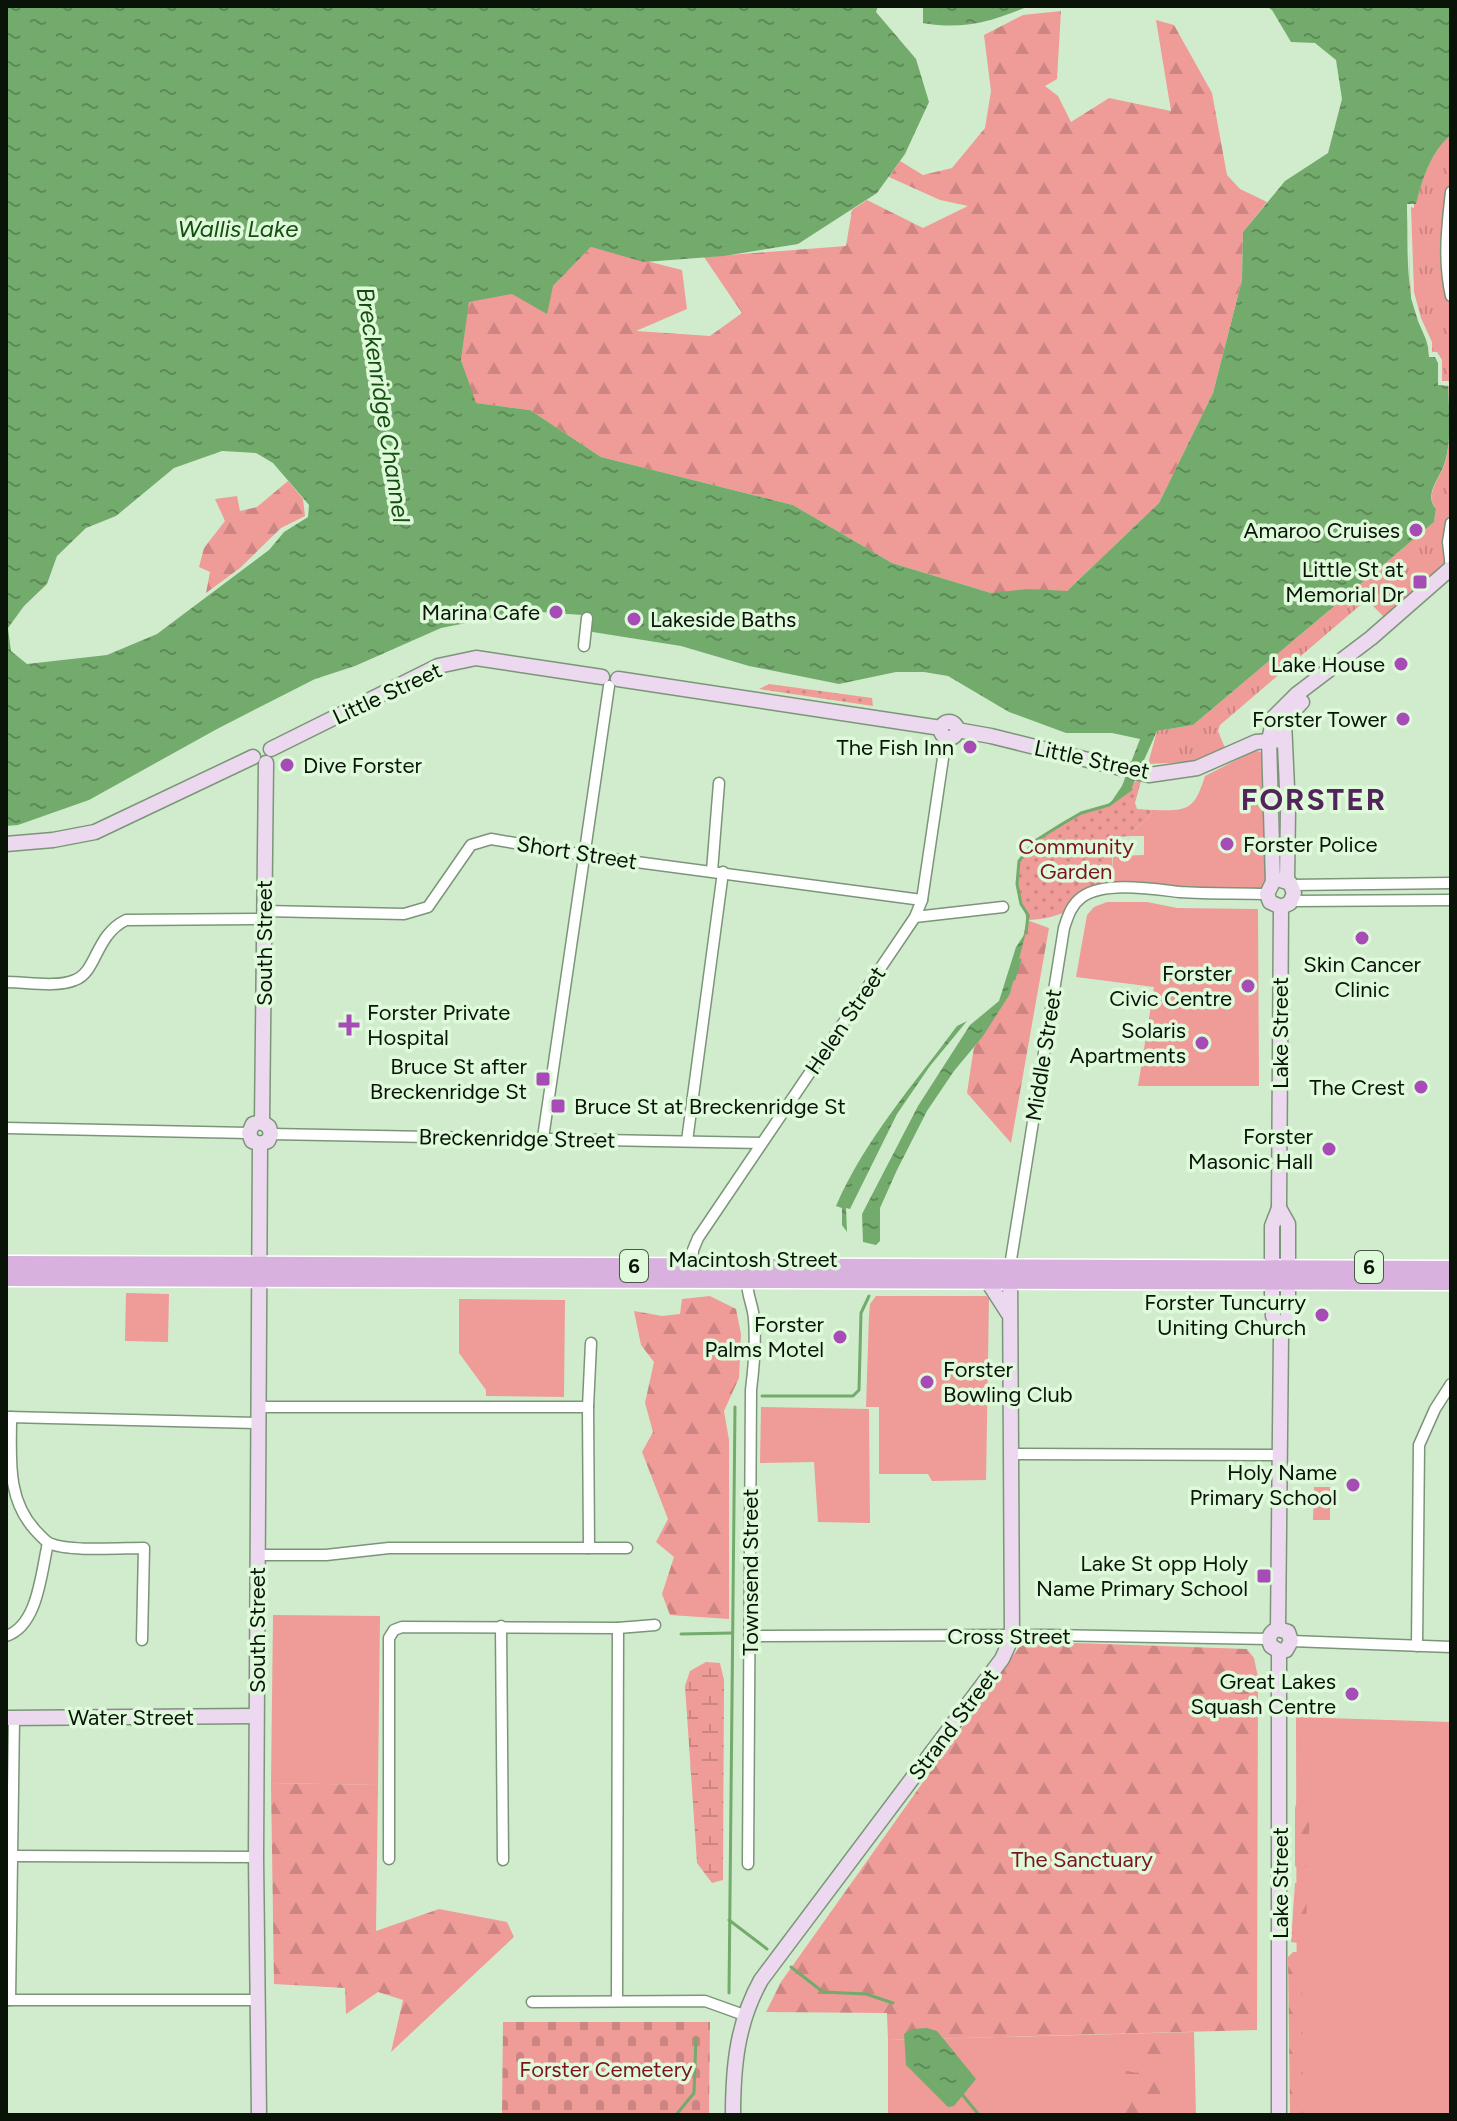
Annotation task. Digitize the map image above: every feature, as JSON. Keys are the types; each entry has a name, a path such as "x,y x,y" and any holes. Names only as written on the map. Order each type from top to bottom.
{"main road":[{"name":"Macintosh Street","path":"6,1264 258,1274"},
{"name":"Macintosh Street","path":"1280,1274 1451,1269"},
{"name":"Macintosh Street","path":"692,1274 747,1281 988,1282 1015,1271"},
{"name":"Macintosh Street","path":"6,1278 1015,1271 1280,1274 1451,1282"}],"street":[{"path":"1451,192 1446,232 1446,265 1451,296"},
{"path":"1451,523 1448,542 1451,568 1350,655 1279,709 1271,725 1277,740 1280,886 1270,902 1451,900"},
{"path":"584,646 587,618"},
{"name":"Little Street","path":"6,844 95,832 263,756 438,666 476,658 948,732 991,736 1145,775 1197,768 1256,742 1277,740"},
{"path":"543,1138 610,680"},
{"name":"Helen Street","path":"692,1274 693,1250 698,1238 915,917 922,900 948,732"},
{"name":"South Street","path":"259,2115 256,1716 258,1274 265,1134 263,756"},
{"path":"687,1141 717,871 719,783"},
{"name":"Short Street","path":"6,982 75,980 85,975 108,931 126,920 404,914 428,907 471,845 491,839 584,855 922,900"},
{"path":"1280,886 1451,883"},
{"name":"Middle Street","path":"1015,1271 1014,1236 1064,928 1070,909 1082,897 1098,889 1159,888 1179,892 1280,886"},
{"name":"Lake Street","path":"1279,2115 1275,1640 1281,1335 1288,1315 1280,1274 1288,1224 1279,1208 1286,904 1294,893 1280,886"},
{"path":"915,917 1003,907"},
{"path":"6,1128 249,1133 252,1141 265,1134"},
{"name":"Breckenridge Street","path":"265,1134 762,1143"},
{"name":"Strand Street","path":"733,2115 735,2059 744,2015 761,1980 1002,1659 1012,1637 1010,1317 1015,1271"},
{"name":"Townsend Street","path":"747,1281 747,1298 754,1314 748,1864"},
{"path":"988,1282 1010,1317"},
{"path":"589,1548 591,1343"},
{"path":"1417,1646 1419,1445 1435,1409 1451,1384"},
{"path":"142,1640 144,1548 71,1547 48,1543 19,1507 11,1481 9,1417 588,1407"},
{"path":"1011,1454 1280,1455"},
{"path":"6,1636 18,1632 31,1611 48,1543"},
{"path":"257,1555 326,1555 389,1548 627,1548"},
{"path":"389,1859 389,1638 394,1630 402,1627 618,1628 655,1625"},
{"path":"501,1626 503,1860"},
{"path":"617,2001 618,1628"},
{"name":"Cross Street","path":"750,1636 1275,1640"},
{"path":"1275,1640 1288,1648 1291,1641 1451,1647"},
{"name":"Water Street","path":"10,1718 256,1716"},
{"path":"10,1718 13,1856 8,2000 259,2000"},
{"path":"13,1856 256,1857"},
{"path":"532,2002 705,2001 744,2015"}],"green space":[{"path":"1061,11 1057,79 1045,86 1058,96 1071,122 1109,98 1171,111 1156,20 1174,25 1212,93 1227,175 1240,189 1267,202 1243,232 1242,280 1213,393 1159,503 1067,591 991,593 892,563 793,505 601,457 530,410 475,403 461,360 469,298 553,286 591,247 682,270 687,309 636,331 710,336 742,313 704,257 846,246 852,210 867,200 923,228 968,206 940,200 889,177 900,161 923,175 952,168 985,128 991,91 984,35 1023,15"},
{"path":"1451,135 1451,568 1389,622 1369,602 1364,602 1220,725 1218,731 1225,748 1189,762 1148,764 1157,731 1193,725 1434,522 1436,509 1432,492 1445,463 1449,444 1448,385 1438,385 1428,343 1417,320 1410,292 1408,207 1416,203 1433,158"},
{"path":"288,481 303,499 305,516 281,528 240,568 206,593 210,572 199,567 204,548 225,521 215,499 237,496 240,511 257,507"},
{"path":"769,684 872,698 873,706 759,689"},
{"path":"1256,750 1264,754 1268,890 1111,889 1113,856 1144,855 1144,836 1133,836 1133,832 1152,810 1174,810 1188,806 1197,796 1205,776"},
{"name":"Community Garden","path":"1136,781 1141,781 1135,803 1137,809 1152,810 1133,836 1113,837 1111,889 1094,893 1061,914 1027,920 1017,884 1019,861 1035,841 1081,813 1109,805"},
{"path":"1107,902 1147,902 1177,908 1258,909 1259,1086 1138,1086 1154,987 1076,977 1087,915 1094,907"},
{"path":"1027,920 1049,928 1011,1143 967,1093 974,1047 1010,994"},
{"path":"126,1293 169,1294 168,1342 125,1341"},
{"path":"710,1296 736,1309 741,1334 739,1378 724,1411 729,1440 729,1619 670,1615 662,1594 674,1557 656,1542 668,1519 642,1452 653,1432 645,1403 654,1362 641,1345 634,1311 662,1316 680,1314 682,1299"},
{"name":"Forster Bowling Club","path":"876,1296 989,1298 986,1480 932,1481 928,1474 879,1474 879,1407 866,1407 869,1315 870,1304"},
{"path":"459,1299 565,1300 564,1397 486,1396 486,1390 459,1353"},
{"path":"761,1407 869,1409 870,1523 818,1522 814,1462 760,1463"},
{"path":"1314,1487 1330,1487 1330,1520 1313,1520"},
{"path":"273,1615 380,1616 378,1785 271,1783"},
{"name":"The Sanctuary","path":"1022,1643 1247,1649 1254,1658 1258,1677 1257,2030 888,2040 887,2013 766,2012 781,1982"},
{"path":"706,1662 720,1663 724,1680 723,1880 712,1883 697,1863 685,1686 690,1671"},
{"path":"1296,1717 1451,1722 1451,2115 1297,2115"},
{"path":"271,1783 378,1785 376,1931 439,1909 507,1922 514,1937 391,2052 403,2000 378,1992 346,2014 345,1988 274,1984"},
{"path":"1304,1795 1309,1812 1309,1830 1306,1867 1300,1869 1295,1866 1295,1808 1298,1796"},
{"path":"1295,1883 1303,1883 1307,1891 1306,1935 1298,1943 1291,1942"},
{"path":"1298,1952 1302,1959 1303,2115 1290,2115 1288,1957"},
{"name":"Forster Cemetery","path":"503,2022 710,2022 709,2115 502,2115"},
{"path":"1194,2032 1196,2115 888,2115 888,2040"},
{"path":"1160,2038 1175,2053 1160,2090 1165,2115 1119,2115 1118,2069 1137,2073 1137,2043"}],"water":[{"name":"Wallis Lake","path":"6,6 878,6 876,12 916,59 929,102 905,154 877,193 798,244 724,256 644,262 591,247 553,286 547,314 512,294 469,302 461,360 476,403 530,410 601,457 793,505 892,563 991,593 1027,589 1067,591 1159,503 1213,393 1242,280 1243,232 1285,181 1328,153 1342,99 1336,60 1315,43 1291,42 1272,10 1266,6 1451,6 1451,135 1433,158 1416,204 1407,204 1408,272 1413,302 1429,355 1434,355 1438,362 1438,384 1448,385 1449,443 1445,462 1432,492 1432,503 1436,509 1434,522 1193,725 1157,731 1132,787 1109,805 1122,786 1140,739 1112,733 1066,733 1009,712 948,676 896,672 839,684 749,666 681,646 580,630 582,615 526,611 441,628 355,666 315,679 89,800 18,825 6,826","holes":["222,451 256,453 273,463 309,505 308,517 284,532 269,550 157,634 107,655 27,664 11,651 8,628 24,606 47,584 57,556 86,528 116,516 174,468"]},
{"path":"923,6 1029,6 989,20 951,26 923,23"},
{"path":"1026,932 1010,994 927,1111 880,1208 880,1241 876,1245 863,1242 862,1214 918,1106 970,1025 999,1001 1016,947"},
{"path":"967,1021 930,1066 897,1114 850,1209 846,1208 847,1232 842,1225 842,1208 836,1206 861,1158 957,1026"},
{"path":"912,2029 937,2031 976,2079 954,2106 948,2107 906,2065 904,2034"}],"pier":[{"path":"1407,204 1414,204 1414,208 1411,207 1414,292 1432,342 1432,352 1437,352 1442,360 1442,381 1449,381 1449,386 1438,385 1438,363 1435,357 1429,357 1428,344 1411,298"}],"waterway":[{"path":"1026,933 1028,915 1021,904 1017,884 1019,861 1035,841 1081,813 1109,805 1131,789"},
{"path":"1014,979 1020,960"},
{"path":"762,1396 853,1396 859,1390 861,1313 869,1296"},
{"path":"729,1993 735,1407"},
{"path":"681,1634 732,1633"},
{"path":"729,1920 767,1949"},
{"path":"791,1967 823,1992 866,1994 893,2003"},
{"path":"676,2115 694,2093 696,2038"},
{"path":"961,2093 979,2115"}],"place":[{"name":"Amaroo Cruises","path":"1416,530"},
{"name":"Little St at Memorial Dr","path":"1420,582"},
{"name":"Marina Cafe","path":"556,612"},
{"name":"Lakeside Baths","path":"634,619"},
{"name":"Lake House","path":"1401,664"},
{"name":"Forster Tower","path":"1403,719"},
{"name":"The Fish Inn","path":"970,747"},
{"name":"Dive Forster","path":"287,765"},
{"name":"Forster Police","path":"1227,844"},
{"name":"Skin Cancer Clinic","path":"1362,938"},
{"name":"Forster Civic Centre","path":"1248,986"},
{"name":"Forster Private Hospital","path":"349,1025"},
{"name":"Solaris Apartments","path":"1202,1043"},
{"name":"Bruce St after Breckenridge St","path":"543,1079"},
{"name":"The Crest","path":"1421,1087"},
{"name":"Bruce St at Breckenridge St","path":"558,1106"},
{"name":"Forster Masonic Hall","path":"1329,1149"},
{"name":"Forster Tuncurry Uniting Church","path":"1322,1315"},
{"name":"Forster Palms Motel","path":"840,1337"},
{"name":"Forster Bowling Club","path":"927,1382"},
{"name":"Holy Name Primary School","path":"1353,1485"},
{"name":"Lake St opp Holy Name Primary School","path":"1264,1576"},
{"name":"Great Lakes Squash Centre","path":"1352,1694"}],"district":[{"name":"FORSTER","path":"1314,800"}],"water label":[{"name":"Breckenridge Channel","path":"383,405"}]}
